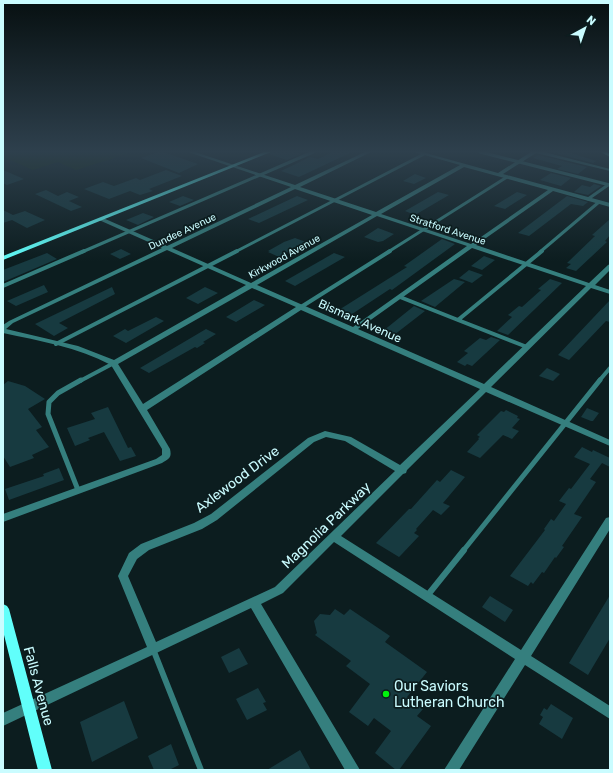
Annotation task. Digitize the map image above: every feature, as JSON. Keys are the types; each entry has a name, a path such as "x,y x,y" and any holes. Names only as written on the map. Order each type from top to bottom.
{"main road":[{"path":"3,258 178,188"},
{"name":"Falls Avenue","path":"3,609 45,770"}],"street":[{"name":"Dundee Avenue","path":"3,328 11,322 294,188"},
{"name":"Stratford Avenue","path":"299,188 610,292"},
{"name":"Kirkwood Avenue","path":"114,363 424,188"},
{"path":"549,188 610,205"},
{"path":"353,330 552,189"},
{"name":"Bismark Avenue","path":"101,219 166,249 610,443"},
{"name":"Magnolia Parkway","path":"3,720 153,648 254,603 279,590 403,471 610,266"},
{"path":"142,409 301,307"},
{"path":"3,331 101,355 114,363 166,449 167,456 158,461 3,518"},
{"name":"Axlewood Drive","path":"153,648 123,576 133,556 145,547 198,526 214,517 311,440 325,434 348,438 403,471"},
{"path":"451,770 610,521"},
{"path":"334,537 610,713"},
{"path":"254,603 353,770"}],"lane":[{"path":"3,286 233,188"},
{"path":"56,344 360,188"},
{"path":"301,307 489,188"},
{"path":"588,199 604,188"},
{"path":"458,320 599,202"},
{"path":"400,297 527,347"},
{"path":"78,490 48,414 49,402 58,393 114,363"},
{"path":"426,596 610,368"},
{"path":"153,648 201,770"}],"building":[{"path":"151,188 149,189 153,191 140,195 130,191 109,199 84,189"},
{"path":"578,188 598,188 588,195 574,192"},
{"path":"46,190 58,196 67,192 79,197 69,201 82,207 71,211 35,194"},
{"path":"438,192 449,195 415,215 405,211"},
{"path":"517,192 527,195 505,209 494,206"},
{"path":"183,196 194,200 180,206 169,202"},
{"path":"297,196 308,200 259,223 248,219"},
{"path":"567,196 588,202 583,206 571,204 529,236 518,233"},
{"path":"3,210 13,215 25,211 45,220 27,228 12,220 3,223"},
{"path":"143,213 154,217 138,225 126,220"},
{"path":"610,219 610,235 605,241 607,242 576,271 566,268 571,264 567,263 595,236 592,235"},
{"path":"378,228 394,234 383,241 378,242 364,237"},
{"path":"458,229 471,233 461,239 449,235"},
{"path":"295,238 306,242 279,257 268,252 284,242"},
{"path":"442,239 455,244 392,290 390,289 346,318 334,313 407,267 404,266"},
{"path":"121,249 131,254 120,259 110,254"},
{"path":"47,253 57,259 3,282 3,270"},
{"path":"334,253 345,257 295,286 285,281"},
{"path":"484,256 495,260 482,270 471,266"},
{"path":"469,270 483,275 472,283 459,278"},
{"path":"454,279 465,282 435,307 421,301"},
{"path":"550,279 562,283 508,335 497,331 512,317 508,315 519,306 522,307 541,290 538,289"},
{"path":"44,285 48,292 16,306 7,301"},
{"path":"112,287 115,294 59,323 68,328 54,336 35,324"},
{"path":"205,287 218,293 198,304 186,298"},
{"path":"254,300 265,305 236,322 226,317"},
{"path":"610,300 610,322 606,321 569,360 558,355"},
{"path":"414,306 425,311 394,335 383,331"},
{"path":"156,317 164,321 126,343 113,336 125,329 128,331"},
{"path":"206,329 216,334 203,342 205,343 197,348 195,347 149,373 140,368"},
{"path":"491,337 500,340 472,366 467,364 465,366 457,362 468,353 464,351 480,338 486,340"},
{"path":"547,368 560,374 553,381 539,376"},
{"path":"8,381 25,386 45,399 28,409 42,427 36,430 49,447 32,455 34,458 10,467 3,456 3,385"},
{"path":"108,407 128,448 131,447 136,456 120,461 104,432 88,438 90,440 75,446 67,428 95,419 91,413"},
{"path":"587,408 599,413 593,421 581,417"},
{"path":"506,410 518,416 517,418 520,419 512,428 519,431 512,439 503,435 480,458 467,452 479,439 478,438 480,437 477,435 501,411 504,412"},
{"path":"582,447 592,452 593,450 610,458 610,467 602,463 590,479 596,482 574,514 582,517 562,546 564,547 556,558 555,557 544,573 542,572 533,584 531,582 528,586 510,576 545,530 544,529 551,519 554,521 566,504 559,501 569,488 571,489 590,464 574,457"},
{"path":"59,468 64,480 9,500 5,489 44,476 43,474"},
{"path":"451,470 465,477 443,503 450,506 441,515 433,510 416,529 417,530 414,533 419,536 399,557 376,543 409,509 411,509 437,480 440,482"},
{"path":"610,595 610,638 588,675 569,663"},
{"path":"490,596 513,610 505,622 482,607"},
{"name":"Our Saviors Lutheran Church","path":"335,609 344,615 350,609 390,636 385,642 427,672 407,697 423,709 417,716 431,726 399,770 396,770 375,753 391,731 374,718 368,726 349,712 370,684 346,666 351,661 315,635 317,633 314,621 320,614 330,615"},
{"path":"239,648 248,664 229,673 221,657"},
{"path":"258,688 266,702 263,703 267,710 247,720 236,699"},
{"path":"124,701 138,738 92,762 80,722"},
{"path":"551,704 573,718 562,739 539,724 543,717 540,715 544,708 547,710"},
{"path":"171,744 179,765 169,770 154,770 148,756"},
{"path":"300,750 311,770 267,770"}],"place":[{"name":"Our Saviors Lutheran Church","path":"386,694"}]}
